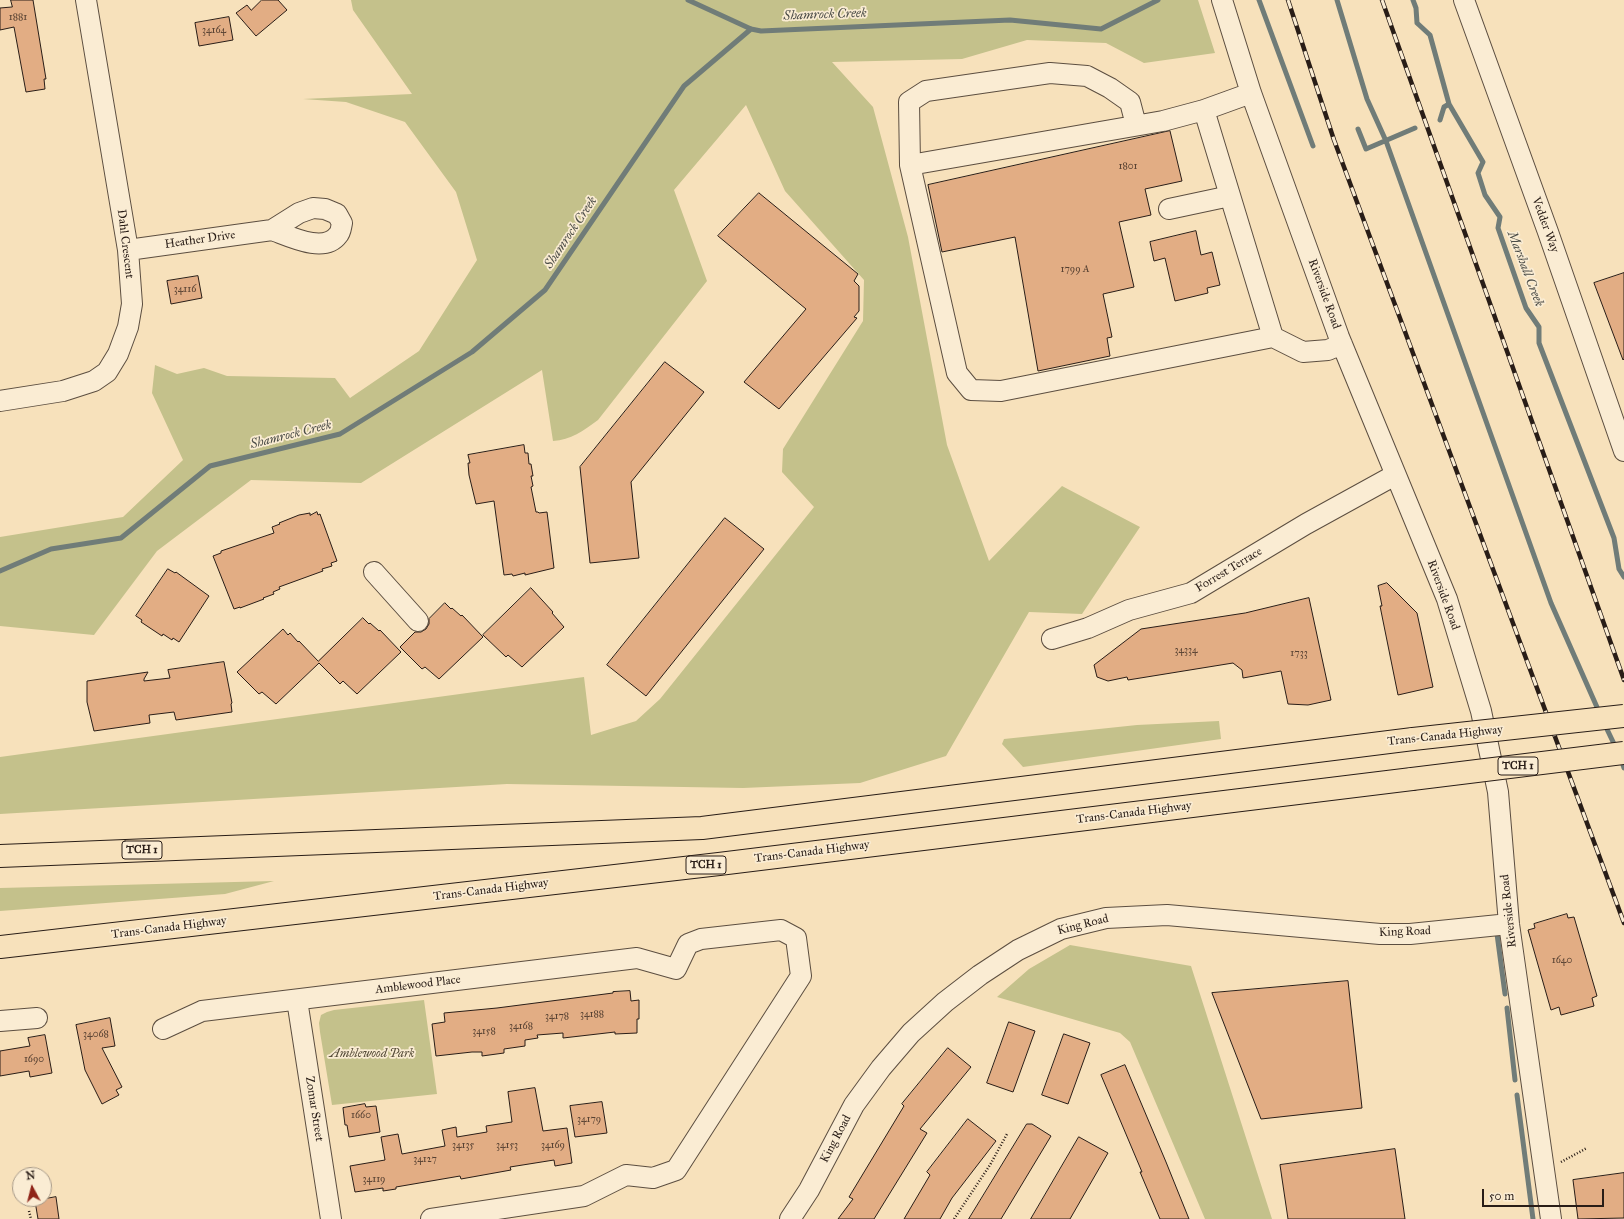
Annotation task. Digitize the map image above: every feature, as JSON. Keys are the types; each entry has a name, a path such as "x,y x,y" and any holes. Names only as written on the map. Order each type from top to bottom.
{"highway":[{"name":"Trans-Canada Highway","path":"0,856 702,828 1413,739 1624,716"},
{"name":"Trans-Canada Highway","path":"0,948 711,865 1624,753"}],"street":[{"name":"Dahl Crescent","path":"0,400 63,391 94,381 107,372 118,354 128,327 132,304 128,250 86,0"},
{"name":"Riverside Road","path":"1222,0 1251,93 1342,344 1447,599 1481,710 1498,792 1509,924 1551,1219"},
{"name":"Vedder Way","path":"1464,0 1548,232 1624,451"},
{"path":"1136,125 1130,102 1110,88 1086,76 1050,73 926,91 909,102 910,165 957,373 972,390 1001,391 1273,337 1303,352 1328,350 1342,344"},
{"path":"910,165 1163,121 1204,110 1251,93"},
{"path":"1204,110 1273,337"},
{"path":"1169,209 1230,196"},
{"name":"Heather Drive","path":"128,250 272,230"},
{"name":"Forrest Terrace","path":"1052,639 1088,628 1130,610 1191,593 1356,495 1395,475"},
{"path":"374,572 418,620"},
{"name":"King Road","path":"790,1219 809,1190 854,1105 881,1068 911,1033 945,1002 980,975 1018,950 1061,929 1106,918 1167,915 1380,934 1410,934 1509,924"},
{"name":"Amblewood Place","path":"163,1029 202,1011 637,958 676,970 688,944 701,939 781,930 796,938 801,976 676,1170 653,1178 626,1175 584,1196 431,1219"},
{"name":"Zomar Street","path":"297,1000 331,1219"},
{"path":"0,1021 37,1018"}],"path":[{"path":"954,1219 990,1165 1007,1134"},
{"path":"1569,1157 1587,1148"},
{"path":"29,1211 30,1219"}],"green space":[{"path":"351,0 1198,0 1215,53 1144,63 1106,43 1027,40 962,59 832,62 873,107 908,237 947,445 989,561 1062,486 1140,527 1082,614 1029,612 946,756 860,783 743,788 507,784 0,814 0,757 584,677 591,735 636,721 660,699 814,507 782,472 783,449 863,321 864,280 785,191 746,105 674,190 707,281 598,420 587,428 566,439 553,441 542,370 361,483 251,480 157,551 94,635 0,626 0,537 123,517 183,460 152,393 155,365 177,374 204,368 227,376 335,378 350,398 419,351 477,260 456,192 405,122 346,102 303,99 412,94 353,10"},
{"path":"1219,721 1221,739 1023,767 1002,744 1004,739 1137,725"},
{"path":"274,881 225,894 0,911 0,888"},
{"path":"1070,945 1191,966 1272,1219 1205,1219 1130,1042 1120,1033 997,997 1029,969"},
{"name":"Amblewood Park","path":"424,1000 437,1094 332,1105 320,1032 319,1023 321,1015 334,1010"}],"building":[{"path":"11,0 33,0 46,79 44,79 45,89 26,92 14,27 0,30 0,8 12,7"},
{"path":"262,0 278,0 287,10 256,36 236,13 247,5 251,10"},
{"path":"229,17 233,40 199,46 195,23"},
{"path":"1170,131 1182,181 1145,189 1151,215 1119,222 1134,287 1103,294 1112,337 1107,338 1110,356 1038,371 1015,237 942,252 928,185"},
{"path":"759,193 858,274 854,281 859,286 859,311 854,317 857,318 779,409 744,382 806,309 718,236"},
{"path":"1196,231 1201,255 1212,252 1220,285 1207,288 1208,293 1175,301 1165,258 1154,261 1150,242"},
{"path":"1624,273 1624,359 1623,360 1594,283"},
{"path":"198,276 202,298 171,304 167,281"},
{"path":"665,362 704,392 631,482 639,558 590,563 580,467"},
{"path":"524,445 525,453 528,453 529,464 531,464 533,486 531,487 536,512 547,512 554,568 525,575 525,573 513,576 512,574 504,575 494,501 476,504 469,475 468,463 470,463 468,455"},
{"path":"317,512 318,515 320,514 337,561 331,563 332,566 322,569 323,571 279,587 280,589 273,592 274,594 263,598 264,599 234,609 213,556 221,553 221,551 274,533 272,527 280,524 279,523 299,515 310,513 310,515"},
{"path":"725,518 764,549 646,696 607,665"},
{"path":"168,569 175,573 176,572 209,596 179,642 173,638 172,640 163,634 162,636 141,622 142,620 136,616"},
{"path":"1387,583 1417,613 1433,687 1398,695 1380,606 1382,606 1378,586"},
{"path":"531,588 553,612 552,613 564,627 522,667 508,655 506,657 483,635"},
{"path":"1309,598 1331,700 1308,705 1288,704 1281,671 1243,678 1242,670 1233,663 1128,680 1127,677 1108,681 1097,677 1094,665 1141,629 1245,613"},
{"path":"445,603 451,609 452,608 461,616 462,615 483,637 439,679 425,667 422,669 400,647 415,632 421,632 426,629 429,624 429,619"},
{"path":"363,618 369,624 370,623 379,631 380,630 401,652 357,694 343,681 340,684 319,663 276,704 262,692 259,694 237,672 283,629 288,635 290,633 298,642 299,641 318,661"},
{"path":"224,662 232,703 232,712 176,720 174,712 149,715 150,723 94,731 87,702 87,681 148,672 144,681 170,678 168,670"},
{"path":"1567,914 1568,918 1574,917 1597,996 1592,998 1594,1006 1561,1015 1559,1007 1551,1010 1528,930 1535,928 1534,924"},
{"path":"1348,981 1362,1108 1261,1119 1212,993"},
{"path":"630,991 631,1001 639,1000 637,1033 615,1034 615,1032 563,1038 563,1033 537,1035 538,1038 525,1040 525,1046 504,1049 504,1053 482,1056 482,1052 472,1052 436,1056 432,1024 445,1022 444,1013 497,1008"},
{"path":"110,1018 115,1046 102,1048 122,1087 116,1090 119,1095 102,1104 85,1070 76,1025"},
{"path":"1009,1022 1035,1031 1013,1092 987,1083"},
{"path":"1064,1034 1090,1043 1068,1104 1042,1095"},
{"path":"45,1035 52,1073 30,1077 29,1071 0,1076 0,1051 30,1046 28,1038"},
{"path":"948,1048 971,1067 920,1129 927,1133 874,1219 838,1219 853,1199 849,1197 904,1106 902,1104"},
{"path":"1125,1065 1189,1219 1160,1219 1140,1172 1142,1172 1101,1075"},
{"path":"535,1088 543,1131 567,1128 572,1163 555,1166 554,1160 510,1167 511,1170 461,1179 460,1176 396,1187 396,1189 383,1191 383,1188 355,1192 350,1166 385,1160 381,1137 398,1134 402,1154 445,1146 442,1130 456,1127 457,1137 487,1132 486,1126 512,1122 508,1092"},
{"path":"602,1102 607,1133 575,1137 570,1106"},
{"path":"365,1104 366,1107 376,1106 380,1132 349,1137 347,1125 345,1125 343,1108"},
{"path":"968,1119 996,1141 952,1198 940,1219 904,1219 930,1175 927,1172"},
{"path":"1027,1124 1032,1124 1051,1136 1001,1219 969,1219"},
{"path":"1079,1137 1108,1153 1070,1219 1031,1219"},
{"path":"1395,1149 1405,1219 1288,1219 1280,1165"},
{"path":"1624,1173 1624,1218 1578,1219 1573,1180"},
{"path":"56,1197 59,1219 38,1219 36,1207 52,1207 52,1198"}],"waterway":[{"name":"Shamrock Creek","path":"688,0 751,29 761,31 1010,20 1101,29 1158,0"},
{"path":"1259,0 1313,146"},
{"path":"1337,0 1367,99 1386,141 1551,603 1600,714"},
{"name":"Marshall Creek","path":"1413,0 1416,8 1417,23 1430,35 1449,104 1483,162 1478,173 1485,195 1500,217 1498,228 1526,308 1539,327 1539,343 1614,538 1619,569 1624,577"},
{"name":"Shamrock Creek","path":"0,571 51,549 121,538 210,466 340,434 472,352 545,290 684,86 751,29"},
{"path":"1440,120 1444,107 1449,104"},
{"path":"1358,129 1366,149 1415,128"},
{"path":"1604,723 1616,748"},
{"path":"1621,759 1624,768"},
{"path":"1497,934 1505,994"},
{"path":"1507,1008 1515,1080"},
{"path":"1517,1095 1533,1219"}],"railway":[{"path":"1288,0 1334,140 1624,923"},
{"path":"1382,0 1624,680"}]}
